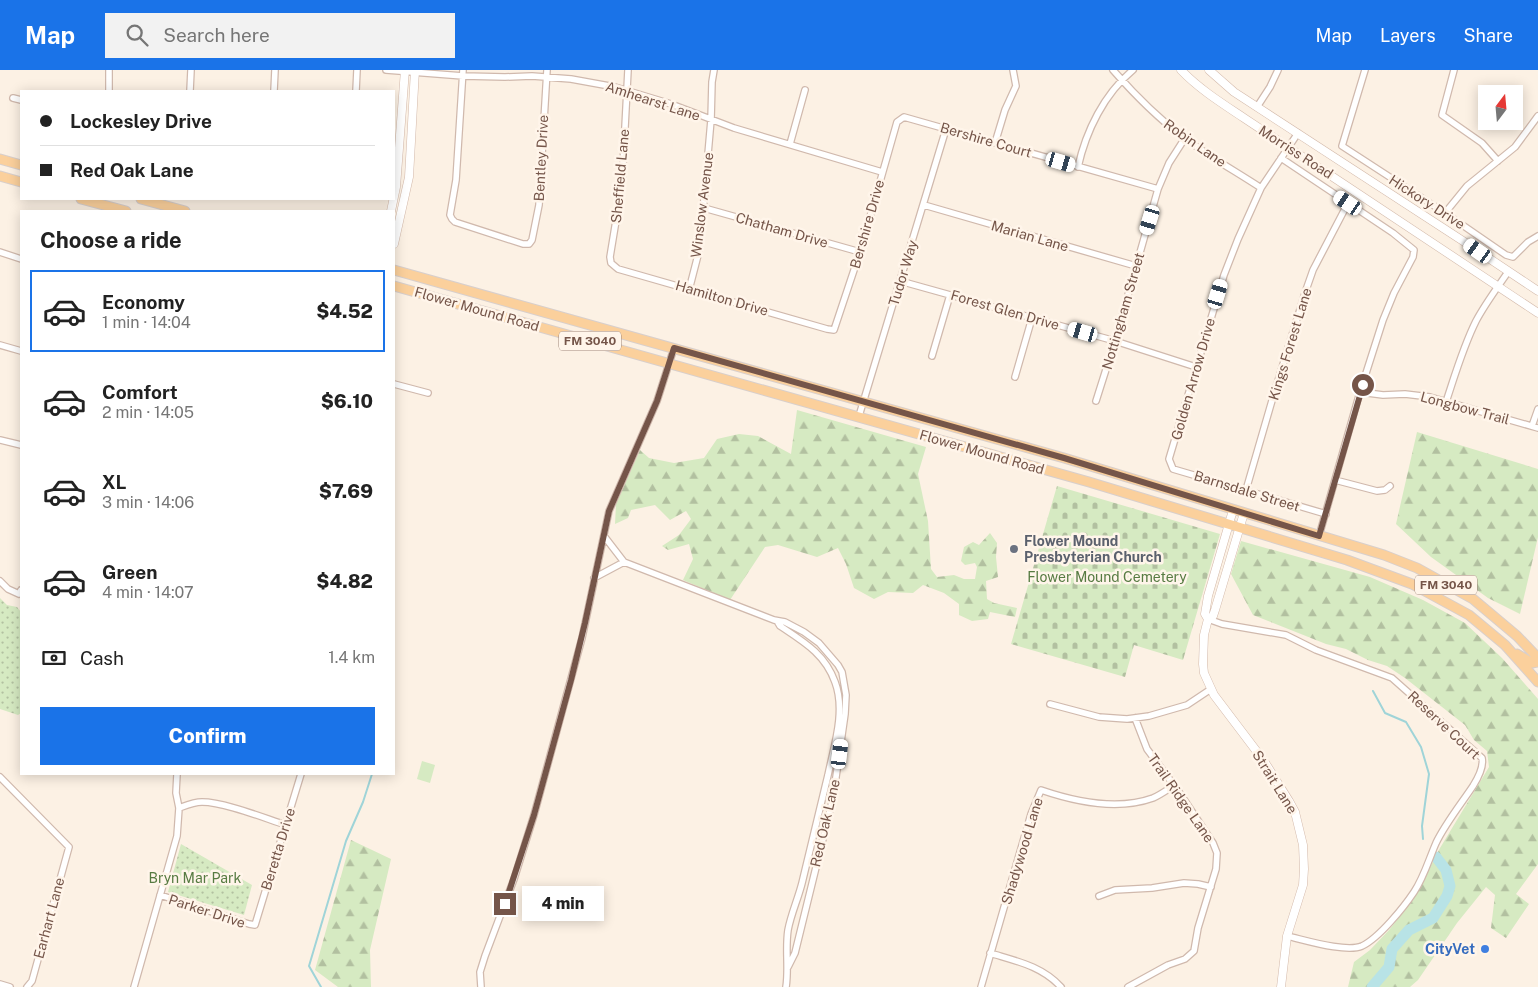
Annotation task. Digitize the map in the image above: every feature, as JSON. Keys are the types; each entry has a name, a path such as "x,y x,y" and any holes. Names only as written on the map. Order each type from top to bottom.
{"main road":[{"path":"0,159 20,165"},
{"path":"0,176 20,182"},
{"path":"85,200 122,210"},
{"path":"145,200 181,210"},
{"name":"Flower Mound Road","path":"395,270 1064,458 1384,555 1417,568 1473,599 1517,636 1538,658"},
{"name":"Flower Mound Road","path":"395,286 859,416 1347,560 1412,584 1469,615 1505,645 1538,682"},
{"path":"1060,475 1064,458"},
{"path":"1505,645 1532,663 1538,662"}],"street":[{"path":"109,90 110,70"},
{"path":"190,90 191,70"},
{"path":"274,90 275,70"},
{"path":"356,70 356,90"},
{"name":"Amhearst Lane","path":"386,70 546,77 591,82 627,90 671,104 734,128 882,172"},
{"name":"Bentley Drive","path":"463,73 456,180 450,215 455,222 523,244 529,244 534,233 539,206 547,70"},
{"name":"Sheffield Lane","path":"611,263 610,256 622,184 628,70"},
{"name":"Winslow Avenue","path":"689,290 698,255 704,208 714,70"},
{"path":"995,143 1005,110 1016,86 1012,70"},
{"name":"Robin Lane","path":"1113,70 1166,124 1261,188"},
{"path":"1078,167 1082,146 1102,107 1121,80 1133,70"},
{"name":"Morriss Road","path":"1181,70 1188,78 1216,99 1538,313"},
{"name":"Morriss Road","path":"1209,70 1234,92 1538,292"},
{"path":"1258,107 1278,70"},
{"name":"Hickory Drive","path":"1365,70 1342,146 1446,213 1506,255 1513,256 1528,242 1538,236"},
{"path":"1454,70 1442,115 1482,143 1498,161"},
{"path":"395,192 405,71"},
{"path":"395,240 409,177 415,71"},
{"path":"790,144 805,90"},
{"path":"13,98 20,100"},
{"path":"1446,213 1467,186 1515,147 1538,116"},
{"name":"Bershire Court","path":"901,118 904,117 1158,189"},
{"name":"Bershire Drive","path":"834,330 860,252 897,122 901,118"},
{"name":"Tudor Way","path":"859,416 946,129"},
{"name":"Golden Arrow Drive","path":"1171,465 1169,459 1224,275 1261,188 1298,133"},
{"name":"Nottingham Street","path":"1096,401 1115,342 1158,189 1169,163 1185,138"},
{"path":"1281,158 1393,233 1414,250 1413,256 1383,320 1360,392 1319,536"},
{"name":"Kings Forest Lane","path":"1246,490 1273,396 1313,270 1348,203"},
{"name":"Marian Lane","path":"924,205 1136,266"},
{"name":"Chatham Drive","path":"704,208 860,252"},
{"path":"0,252 20,259"},
{"name":"Hamilton Drive","path":"611,263 618,268 689,290 834,330"},
{"path":"1446,402 1465,346 1487,302 1508,272"},
{"name":"Forest Glen Drive","path":"900,281 1196,366"},
{"path":"932,356 950,295"},
{"path":"1015,377 1032,318"},
{"path":"0,345 20,351"},
{"path":"481,987 480,972 514,879 536,808 582,638 609,511 646,428 674,348"},
{"path":"395,384 428,393"},
{"name":"Longbow Trail","path":"1360,392 1383,395 1417,395 1535,427"},
{"path":"1535,427 1538,409"},
{"path":"0,440 20,445"},
{"name":"Barnsdale Street","path":"1171,465 1174,468 1326,514"},
{"path":"1335,480 1377,492 1385,490 1390,486"},
{"name":"Strait Lane","path":"1208,619 1205,614 1208,596 1233,510"},
{"name":"Strait Lane","path":"1244,513 1213,616 1208,619 1204,635 1202,664 1211,688 1275,779 1295,812 1303,845 1303,885 1287,936 1281,987"},
{"path":"594,578 624,562 604,536"},
{"name":"Red Oak Lane","path":"624,562 777,621 785,622 804,632 824,649 842,672 846,696 833,798 795,953 788,967 786,987"},
{"path":"0,581 8,589 20,592"},
{"name":"Reserve Court","path":"1208,619 1232,626 1286,635 1316,650 1392,678 1482,758 1483,763 1476,782 1437,841 1413,894 1386,926 1368,943 1360,947 1351,948 1287,936"},
{"name":"Red Oak Lane","path":"777,621 780,626 810,646 825,663 835,682 840,704 833,752 802,882 788,929 786,962 788,967"},
{"path":"1050,704 1099,716 1128,719 1149,716 1187,705 1211,688"},
{"name":"Trail Ridge Lane","path":"1128,987 1168,965 1185,959 1194,951 1198,928 1216,869 1217,853 1209,836 1147,749 1135,718"},
{"path":"134,987 177,836 179,808 176,793 177,775"},
{"name":"Beretta Drive","path":"255,925 301,775"},
{"name":"Earhart Lane","path":"0,777 69,848 32,981 26,987"},
{"name":"Shadywood Lane","path":"981,987 1031,814 1041,790 1080,801 1115,804 1137,802 1155,797 1173,786"},
{"path":"179,808 202,802 216,804 286,825"},
{"path":"1099,896 1115,890 1152,888 1184,883 1211,887"},
{"name":"Parker Drive","path":"160,895 255,925"},
{"path":"990,954 1036,968 1054,979 1061,987"},
{"path":"0,984 10,987"}],"green space":[{"path":"797,410 926,447 918,474 928,521 931,569 937,577 954,575 964,579 975,579 977,567 975,563 965,565 961,561 964,547 973,542 979,545 990,533 997,543 998,577 986,581 987,599 994,603 1017,608 1015,617 990,612 988,619 972,621 959,615 959,604 944,593 923,585 913,593 888,592 874,599 854,588 838,548 817,557 778,545 765,547 730,600 683,580 693,559 689,544 668,550 662,546 679,535 691,519 686,511 670,520 655,505 631,510 628,518 615,524 616,504 640,450 649,458 674,463 704,458 717,439 739,434 758,436 791,454"},
{"path":"1417,432 1538,469 1538,537 1520,614 1488,598 1431,557 1396,524"},
{"name":"Flower Mound Cemetery","path":"1057,486 1220,534 1183,660 1134,645 1125,677 1011,644"},
{"path":"1241,541 1370,577 1423,600 1465,623 1502,658 1538,699 1538,864 1516,894 1529,904 1506,938 1491,928 1495,895 1486,887 1457,923 1418,980 1410,987 1348,987 1354,962 1370,950 1413,900 1440,848 1489,767 1487,751 1474,740 1465,725 1387,666 1253,615 1231,574"},
{"path":"0,598 7,605 17,607 20,611 20,714 18,715 0,709"},
{"path":"422,761 435,765 430,783 417,779"},
{"path":"351,840 391,859 370,950 371,987 338,987 315,970"},
{"name":"Bryn Mar Park","path":"181,844 252,885 244,915 168,892"}],"waterway":[{"path":"1373,691 1385,713 1406,722 1421,747 1429,774 1422,826 1423,839"},
{"path":"321,987 309,966 346,841 363,802 372,775"},
{"path":"1372,987 1389,967 1392,949 1409,930 1433,918 1447,896 1450,886 1446,870 1436,857"}],"place":[{"name":"Flower Mound Presbyterian Church","path":"1014,549"},
{"name":"CityVet","path":"1485,949"}],"route":[{"path":"505,904 534,815 571,680 609,511 657,401 674,348 1064,458 1319,536 1363,385"}]}
